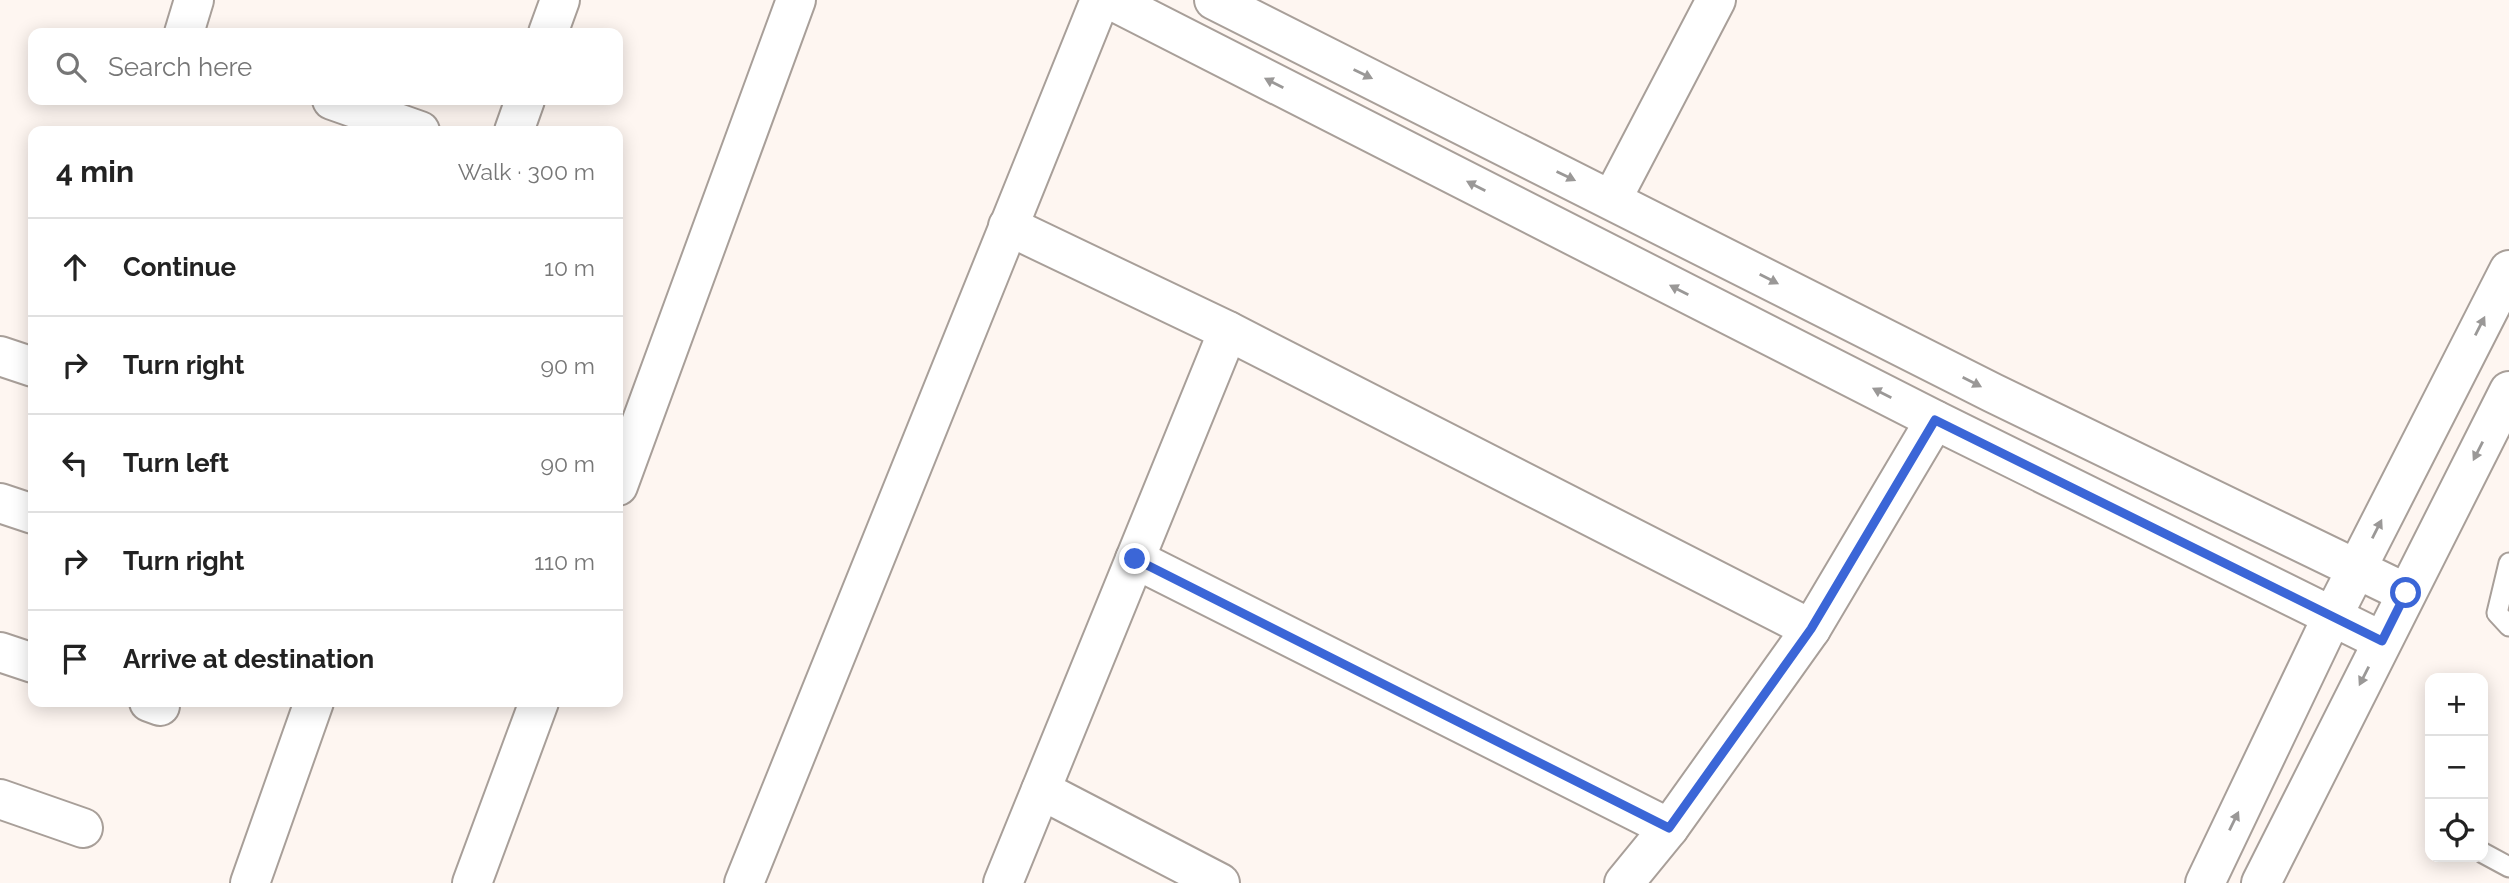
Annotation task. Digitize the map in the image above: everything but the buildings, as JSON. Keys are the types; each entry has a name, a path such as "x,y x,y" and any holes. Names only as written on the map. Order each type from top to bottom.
{"street":[{"path":"186,28 194,0"},
{"path":"550,28 559,0"},
{"path":"623,472 796,0"},
{"path":"744,883 1100,0"},
{"path":"1111,0 1935,420 2332,619 2382,641"},
{"path":"1214,0 1993,393 2406,593"},
{"path":"1612,199 1716,0"},
{"path":"346,105 406,126"},
{"path":"516,126 523,105"},
{"path":"1008,226 1228,331 1811,629"},
{"path":"2204,883 2357,568 2509,270"},
{"path":"1003,883 1228,331"},
{"path":"0,356 28,365"},
{"path":"2261,883 2509,391"},
{"path":"1624,883 1669,828 1811,629 1935,420"},
{"path":"0,503 28,512"},
{"path":"1135,559 1669,828"},
{"path":"0,652 28,661"},
{"path":"250,883 312,707"},
{"path":"472,883 537,707"},
{"path":"1041,790 1220,883"},
{"path":"0,799 83,828"}],"lane":[{"path":"2509,563 2497,613 2509,626"},
{"path":"2488,856 2509,867"}],"route":[{"path":"1135,559 1669,828 1811,629 1935,420 2332,619 2382,641 2406,593"}]}
